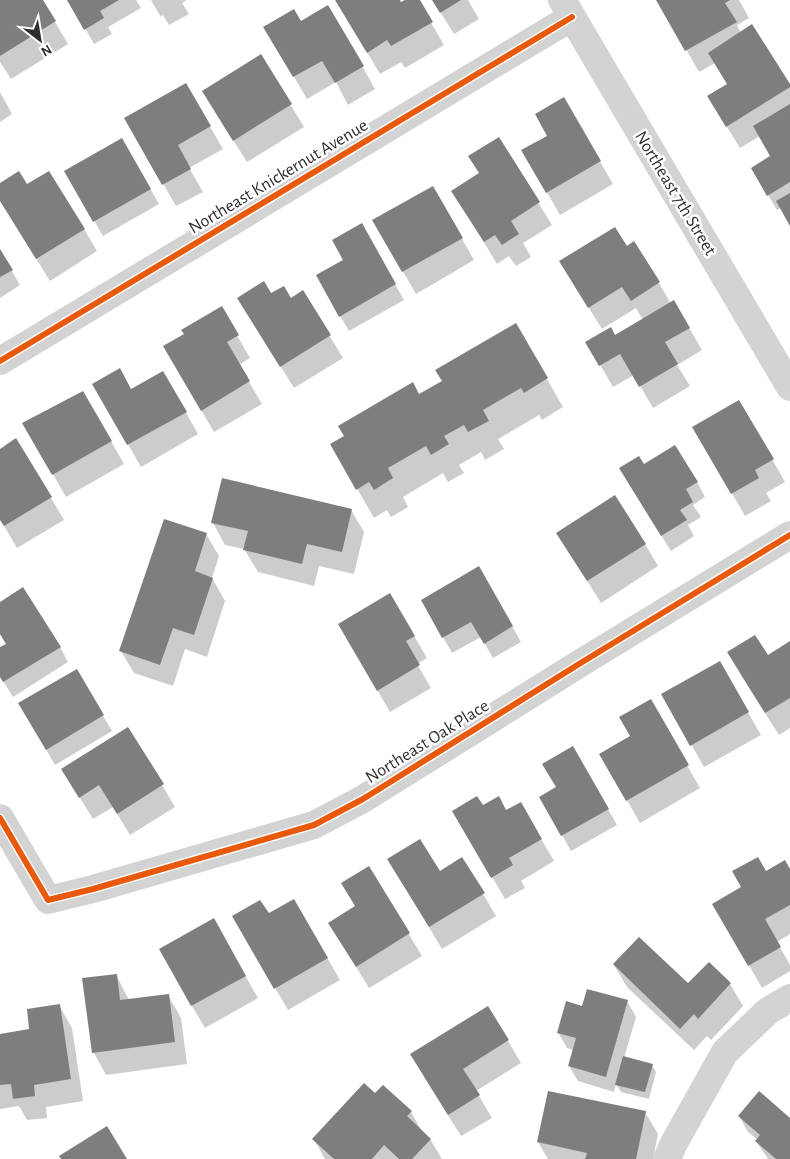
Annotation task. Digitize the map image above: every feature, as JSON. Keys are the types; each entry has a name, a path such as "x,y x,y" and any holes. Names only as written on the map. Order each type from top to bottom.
{"street":[{"name":"Northeast Knickernut Avenue","path":"0,361 567,9"},
{"name":"Northeast 7th Street","path":"567,9 790,387"},
{"name":"Northeast Oak Place","path":"0,818 48,900 93,889 314,825 363,799 579,664 790,536"},
{"path":"667,1159 674,1142 725,1052 768,1011 790,998"}],"building":[{"path":"0,0 43,0 56,21 0,56"},
{"path":"67,0 119,0 100,11 104,18 84,30"},
{"path":"335,0 400,0 401,2 405,0 420,0 433,22 391,46 387,40 367,53"},
{"path":"432,0 461,0 440,13"},
{"path":"656,0 730,0 725,3 737,22 685,51"},
{"path":"328,5 364,66 335,83 322,61 293,77 263,27 294,9 301,21"},
{"path":"752,24 790,84 790,87 726,127 707,96 727,84 708,53"},
{"path":"261,54 292,104 233,141 202,91"},
{"path":"186,83 211,126 178,145 191,169 162,185 124,118"},
{"path":"564,97 601,161 546,193 521,150 547,136 535,114"},
{"path":"790,104 790,182 767,196 751,168 770,156 753,126"},
{"path":"499,137 540,202 511,221 519,234 502,245 495,235 484,242 451,191 479,173 468,156"},
{"path":"122,138 151,189 93,222 64,171"},
{"path":"19,171 27,184 49,171 85,229 36,259 0,201 0,183"},
{"path":"433,186 463,238 402,272 372,220"},
{"path":"790,193 790,226 776,201"},
{"path":"362,223 396,284 339,317 316,275 343,260 332,240"},
{"path":"615,227 627,246 634,241 660,282 631,301 622,287 588,308 559,261"},
{"path":"0,249 13,270 0,277"},
{"path":"264,281 271,293 284,286 291,298 303,290 331,335 280,367 237,298"},
{"path":"674,300 690,328 665,342 678,364 639,387 620,354 599,366 585,342 611,327 615,335"},
{"path":"222,306 239,335 227,342 250,381 201,411 163,346 184,334 181,330"},
{"path":"516,323 548,378 524,393 521,388 483,410 489,421 468,432 464,425 444,436 449,444 431,455 426,446 388,468 393,478 374,490 369,482 356,490 330,444 344,436 338,426 413,382 419,394 442,381 435,370"},
{"path":"120,368 131,389 163,371 187,412 127,445 92,384"},
{"path":"83,391 112,441 52,475 22,423"},
{"path":"739,400 774,459 755,470 759,478 731,494 692,427"},
{"path":"16,438 52,497 4,526 0,520 0,449"},
{"path":"675,445 698,482 686,489 693,502 680,510 687,520 661,536 619,468 639,456 644,464"},
{"path":"222,478 352,509 342,552 307,544 302,564 243,550 248,531 211,523"},
{"path":"615,495 646,544 587,581 556,533"},
{"path":"164,519 207,533 195,571 213,578 194,635 173,628 160,665 119,651"},
{"path":"479,566 513,626 484,644 471,622 442,638 421,600"},
{"path":"23,587 61,647 3,682 0,677 0,647 6,644 0,634 0,602"},
{"path":"390,593 415,636 406,641 420,665 377,691 338,624"},
{"path":"755,635 768,655 790,641 790,698 765,713 727,652"},
{"path":"720,661 749,712 690,746 661,694"},
{"path":"77,669 104,715 46,750 18,703"},
{"path":"651,699 689,765 626,801 599,754 630,736 619,717"},
{"path":"128,727 164,784 117,814 99,785 79,798 61,769"},
{"path":"573,746 609,809 561,836 539,797 556,787 542,764"},
{"path":"477,796 483,805 499,796 506,810 521,802 542,839 509,858 513,865 491,878 452,811"},
{"path":"420,839 440,871 462,857 485,893 429,927 387,859"},
{"path":"758,857 766,871 785,860 790,869 790,905 765,919 781,947 748,966 712,904 741,887 732,871"},
{"path":"369,866 410,933 356,967 328,923 355,906 341,883"},
{"path":"294,899 328,958 274,989 232,916 260,900 269,913"},
{"path":"214,918 246,976 191,1006 159,949"},
{"path":"639,937 688,983 709,962 731,983 698,1019 694,1014 680,1029 613,964"},
{"path":"117,974 120,1000 169,994 175,1042 92,1053 82,978"},
{"path":"587,989 628,1000 606,1077 568,1066 576,1038 557,1033 566,1001 582,1006"},
{"path":"60,1004 71,1079 34,1085 35,1096 13,1099 11,1084 0,1085 0,1034 29,1029 27,1009"},
{"path":"488,1006 509,1040 463,1069 480,1095 448,1115 410,1054"},
{"path":"623,1056 653,1064 645,1092 615,1085"},
{"path":"364,1083 375,1093 383,1085 412,1111 407,1116 431,1139 412,1159 399,1159 384,1145 372,1159 334,1159 312,1139"},
{"path":"548,1091 646,1111 636,1159 585,1159 587,1153 537,1142"},
{"path":"759,1091 790,1118 790,1159 776,1159 755,1141 760,1135 738,1116"},
{"path":"107,1126 127,1159 61,1159 59,1156"}],"cycle path":[{"path":"0,361 572,17"},
{"path":"0,818 48,900 93,889 314,825 363,799 790,535"}]}
